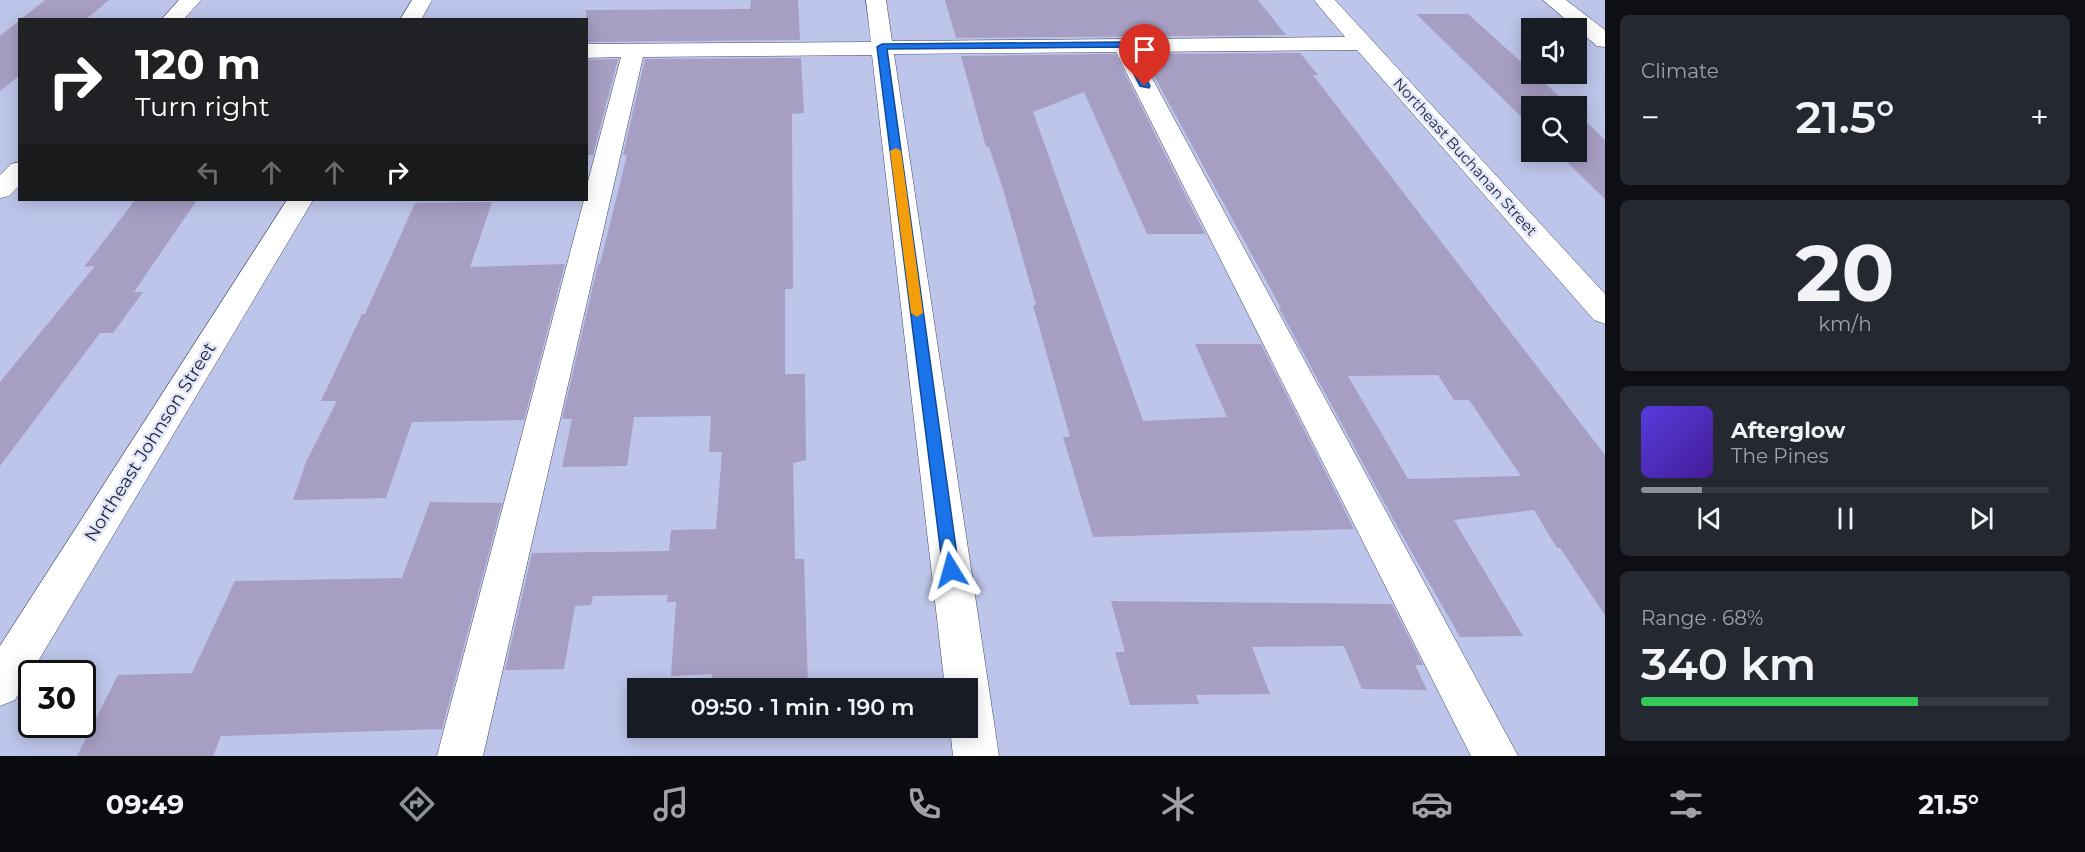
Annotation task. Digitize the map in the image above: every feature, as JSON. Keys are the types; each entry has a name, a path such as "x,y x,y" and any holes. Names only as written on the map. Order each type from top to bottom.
{"street":[{"path":"173,18 191,0"},
{"path":"411,18 422,0"},
{"path":"876,0 966,678"},
{"name":"Northeast Buchanan Street","path":"1324,0 1605,313"},
{"path":"1552,0 1605,41"},
{"path":"588,51 1362,43"},
{"path":"1123,44 1495,756"},
{"path":"460,756 634,50"},
{"path":"0,190 18,172"},
{"name":"Northeast Johnson Street","path":"0,685 299,201"},
{"path":"974,738 976,756"}],"building":[{"path":"45,0 109,0 87,18 22,18"},
{"path":"751,0 798,0 800,40 588,42 586,10 750,9"},
{"path":"945,0 1258,0 1286,35 956,38"},
{"path":"1416,14 1468,14 1521,62 1521,84 1546,84 1559,96 1521,96 1521,116"},
{"path":"18,22 18,77 0,91 0,36"},
{"path":"1300,53 1318,75 1313,75 1605,455 1605,615 1560,548 1557,548 1534,510 1454,520 1523,636 1460,637 1398,528 1142,54","holes":["1438,375 1454,400 1469,400 1521,476 1408,479 1348,376"]},
{"path":"1115,54 1205,234 1147,234 1084,92 1033,112 1143,421 1227,417 1195,344 1261,344 1354,529 1093,537 1063,437 1070,437 1033,305 1036,305 1003,189 989,147 986,147 961,56"},
{"path":"801,58 804,113 792,114 793,289 785,289 785,374 805,374 806,460 793,463 795,559 804,559 808,678 712,678 712,674 671,676 676,602 667,602 668,595 593,596 591,605 575,606 564,669 505,670 532,553 669,551 671,530 716,529 722,452 709,452 711,416 634,417 627,466 562,467 572,419 562,419 598,264 600,264 627,155 623,155 645,59"},
{"path":"618,59 593,155 588,155 588,60"},
{"path":"1587,123 1605,140 1605,199 1567,162 1587,162"},
{"path":"134,201 196,201 134,292 143,292 113,333 100,333 0,466 0,382 95,266 84,267"},
{"path":"492,202 470,267 565,264 524,420 412,422 386,498 293,500 306,462 337,401 321,401 362,314 365,314 415,203"},
{"path":"430,502 502,503 442,729 221,736 213,756 77,756 86,738 96,738 96,718 118,675 192,673 235,581 402,578"},
{"path":"1111,601 1392,604 1423,665 1415,665 1427,690 1362,689 1344,646 1252,647 1270,694 1196,695 1199,704 1130,705 1115,652 1125,652"}],"slow traffic":[{"path":"896,151 917,313"}],"route":[{"path":"951,570 882,47 1123,44 1145,86"}]}
